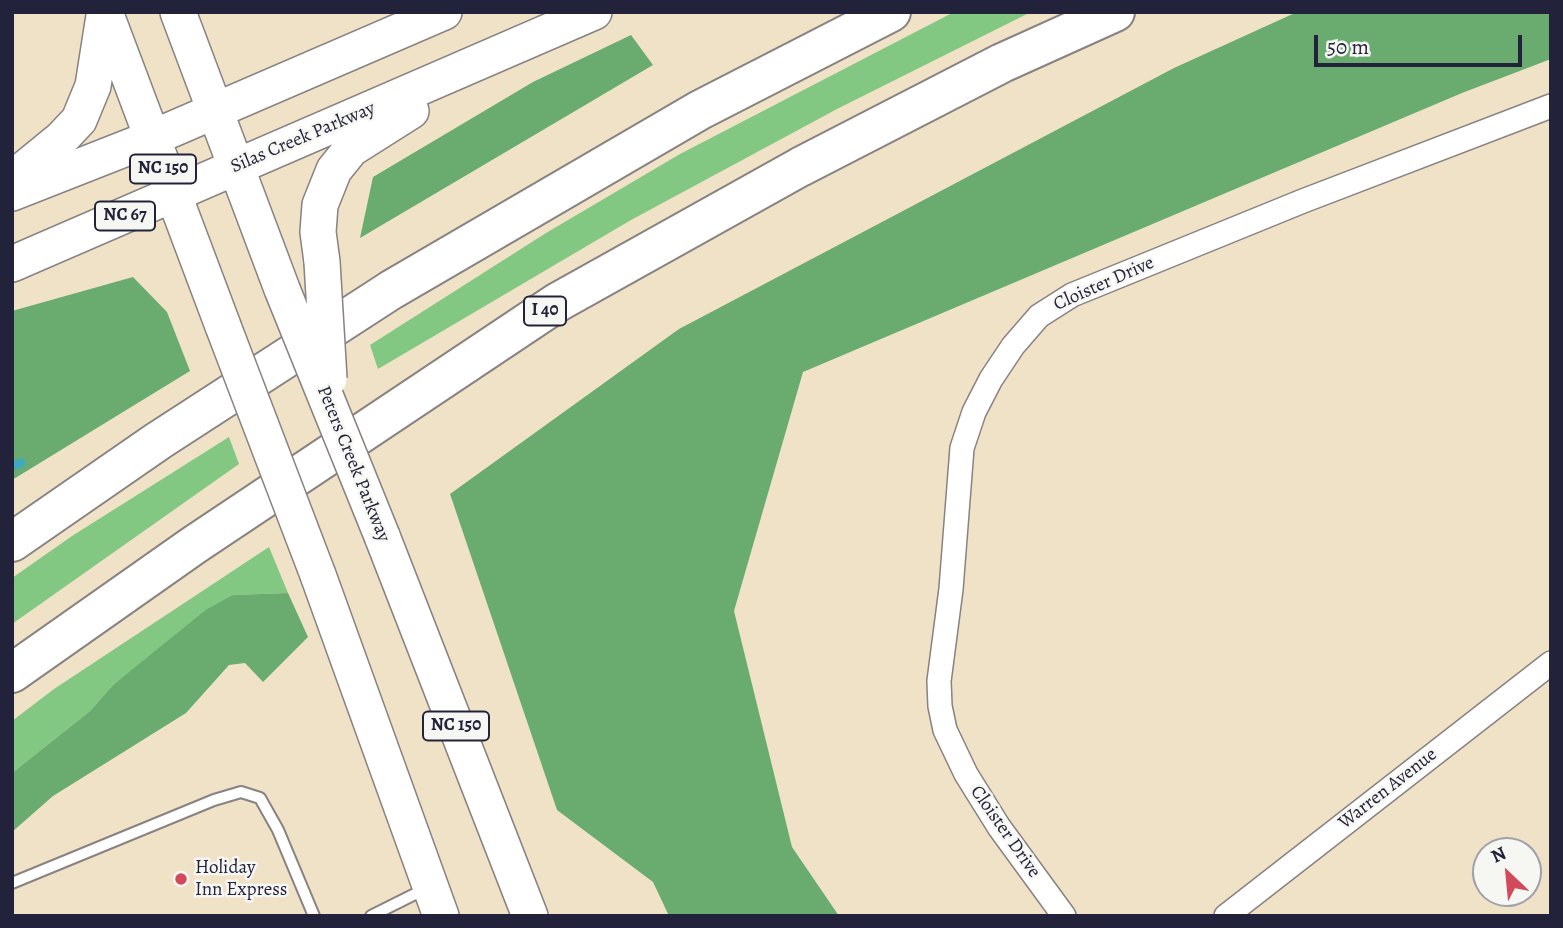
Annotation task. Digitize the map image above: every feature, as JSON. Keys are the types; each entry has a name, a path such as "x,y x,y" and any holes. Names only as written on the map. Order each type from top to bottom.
{"highway":[{"path":"12,542 158,441 391,290 700,110 891,12"},
{"name":"I 40","path":"12,673 194,545 558,302 800,167 1002,63 1115,12"}],"main road":[{"name":"NC 150","path":"105,12 318,575 436,901"},
{"path":"12,179 61,139 79,120 93,86 105,12"},
{"name":"Peters Creek Parkway","path":"178,12 282,289 382,536 530,916"},
{"path":"12,193 152,138 444,12"},
{"name":"Silas Creek Parkway","path":"12,264 594,12"},
{"path":"332,411 318,232 322,196 334,170 351,149 519,45"}],"street":[{"name":"Cloister Drive","path":"1064,916 999,827 966,774 945,730 940,706 939,681 951,589 962,448 974,412 991,379 1013,346 1039,316 1072,295 1303,201 1551,107"},
{"name":"Warren Avenue","path":"1226,916 1551,663"}],"lane":[{"path":"12,883 202,805 241,792 260,798 278,830 314,916"},
{"path":"371,916 436,901"}],"green space":[{"path":"954,12 1031,12 837,109 631,220 378,369 370,345 546,233 680,154"},
{"path":"1297,12 1551,12 1551,59 1462,93 803,372 734,611 792,847 839,916 669,916 653,882 557,810 450,494 679,329 1174,68"},
{"path":"631,35 653,65 360,238 373,177 533,82"},
{"path":"133,277 167,312 190,371 12,480 12,311"},
{"path":"229,437 239,464 12,624 12,578 72,536"},
{"path":"269,547 288,593 233,595 113,685 90,711 12,773 12,721 54,689"},
{"path":"288,593 308,637 263,682 245,663 229,665 186,713 53,796 12,832 12,773 90,711 113,685 207,609 233,595"}],"waterway":[{"path":"12,466 21,463"}],"place":[{"name":"Holiday Inn Express","path":"181,879"}]}
